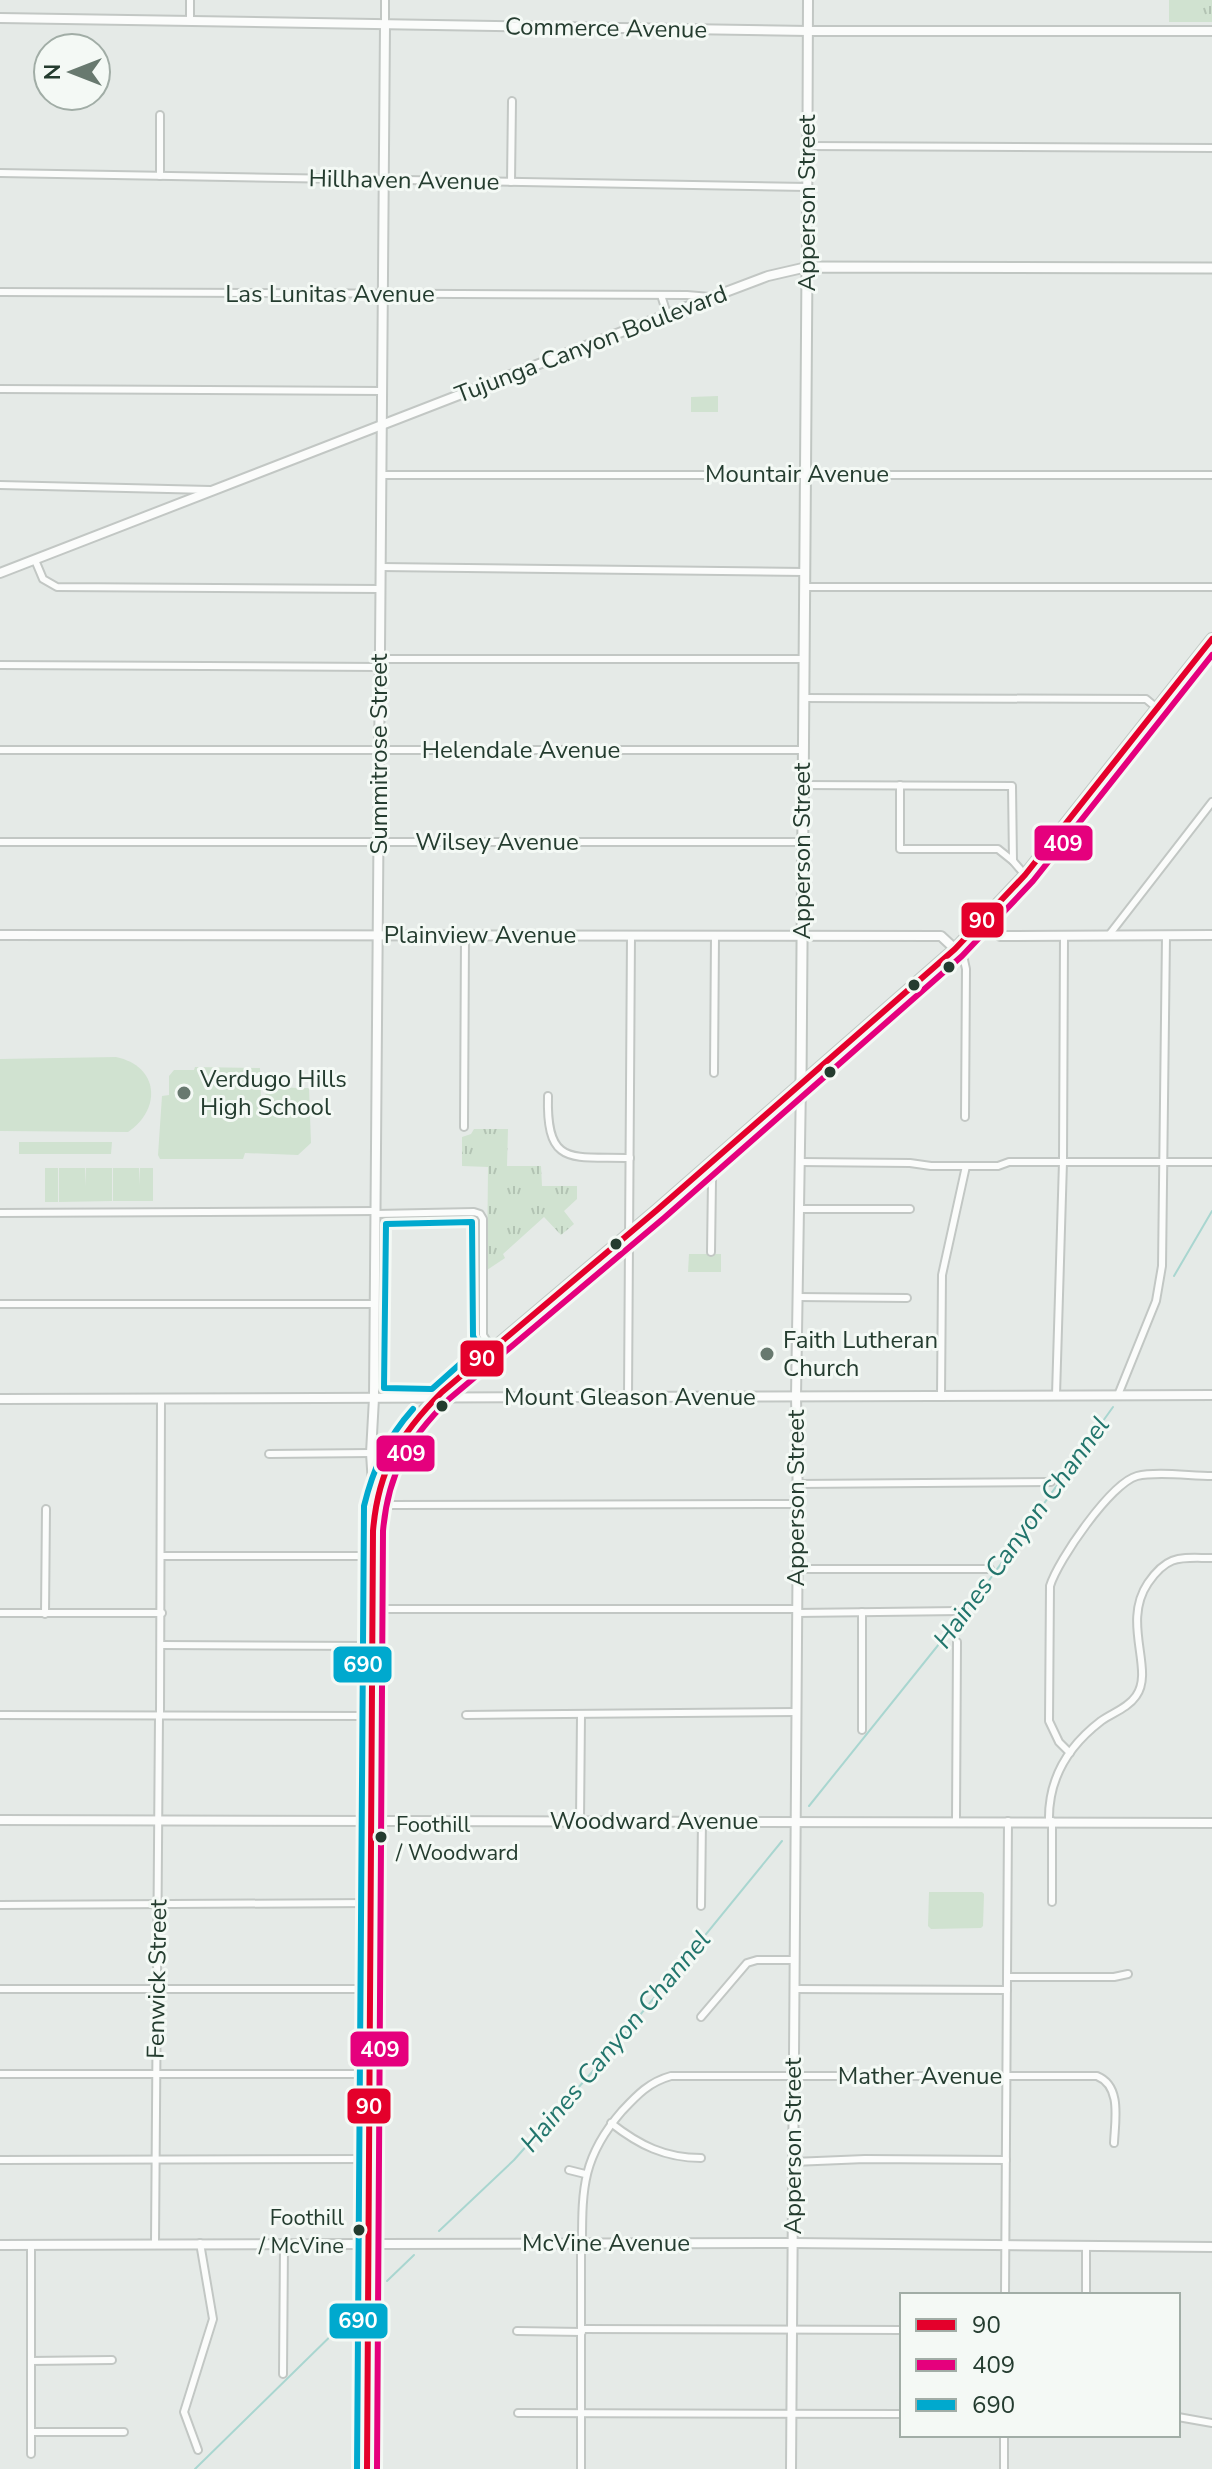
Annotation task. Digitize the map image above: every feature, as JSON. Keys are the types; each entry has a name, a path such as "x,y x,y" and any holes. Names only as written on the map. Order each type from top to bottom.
{"main road":[{"name":"Tujunga Canyon Boulevard","path":"807,267 1212,268"},
{"name":"Apperson Street","path":"801,1083 807,267"},
{"path":"367,2469 374,1504 392,1451 415,1419 435,1399 955,949 1025,875 1212,639"}],"street":[{"path":"190,0 190,21"},
{"name":"Summitrose Street","path":"374,1504 371,1453 376,1212 385,0"},
{"name":"Apperson Street","path":"807,267 808,0"},
{"name":"Commerce Avenue","path":"0,18 808,31 1212,31"},
{"path":"511,182 512,101"},
{"path":"160,115 160,176"},
{"path":"807,146 1212,148"},
{"name":"Hillhaven Avenue","path":"0,173 807,187"},
{"name":"Tujunga Canyon Boulevard","path":"0,573 667,314 768,276 807,267"},
{"name":"Las Lunitas Avenue","path":"0,292 661,295 714,298"},
{"path":"661,295 667,314"},
{"path":"0,389 382,391"},
{"name":"Mountair Avenue","path":"381,475 1212,475"},
{"path":"0,485 214,490"},
{"path":"35,560 43,579 57,587 380,589"},
{"path":"381,567 804,572"},
{"path":"803,587 1212,587"},
{"path":"0,665 803,659"},
{"path":"803,698 1146,699 1158,709"},
{"name":"Helendale Avenue","path":"0,750 802,750"},
{"path":"802,785 1012,786 1013,861"},
{"path":"900,785 900,849 998,849 1025,875"},
{"path":"1108,936 1212,802"},
{"name":"Wilsey Avenue","path":"0,842 802,842"},
{"path":"982,921 1000,936 1212,935"},
{"name":"Plainview Avenue","path":"0,935 941,936 955,949"},
{"path":"464,1127 465,935"},
{"path":"628,1397 631,935"},
{"path":"714,1073 715,935"},
{"path":"1056,1395 1063,1162 1064,936"},
{"path":"1118,1395 1159,1288 1163,1256 1166,936"},
{"path":"955,949 964,960 966,969 965,1117"},
{"name":"Apperson Street","path":"791,2469 798,1504 796,1396 801,1083"},
{"path":"548,1096 547,1127 552,1141 561,1151 577,1157 630,1158"},
{"path":"800,1162 966,1166 1063,1162 1212,1162"},
{"path":"941,1396 942,1275 966,1166"},
{"path":"704,1168 712,1180 711,1252"},
{"path":"800,1209 910,1209"},
{"path":"0,1213 474,1212 483,1219 483,1335 492,1349"},
{"path":"798,1297 907,1298"},
{"path":"0,1304 375,1304"},
{"name":"Mount Gleason Avenue","path":"0,1399 1212,1395"},
{"name":"Fenwick Street","path":"155,2243 162,1613 161,1399"},
{"path":"269,1454 371,1453"},
{"path":"1070,1753 1052,1731 1049,1721 1050,1586 1054,1576 1111,1493 1123,1482 1142,1475 1212,1476"},
{"path":"798,1484 1051,1482"},
{"path":"374,1504 798,1504"},
{"path":"45,1614 46,1509"},
{"path":"162,1556 373,1556"},
{"path":"1052,1902 1052,1783 1070,1753 1097,1725 1132,1701 1139,1691 1142,1674 1137,1638 1137,1603 1159,1568 1174,1559 1212,1558"},
{"path":"797,1569 990,1569"},
{"path":"373,1609 960,1611"},
{"path":"862,1612 862,1730"},
{"path":"0,1613 162,1613"},
{"path":"956,1820 957,1642"},
{"path":"161,1645 373,1646"},
{"path":"466,1715 796,1712"},
{"path":"0,1715 372,1716"},
{"path":"580,1821 581,1715"},
{"name":"Woodward Avenue","path":"0,1820 1212,1823"},
{"path":"701,1906 702,1820"},
{"path":"1005,2293 1008,1821"},
{"path":"0,1905 371,1903"},
{"path":"701,2017 747,1963 794,1960"},
{"path":"1007,1977 1114,1977 1128,1974"},
{"path":"0,1989 370,1989"},
{"path":"794,1989 1007,1990"},
{"path":"0,2074 369,2074"},
{"name":"Mather Avenue","path":"581,2469 582,2201 585,2174 596,2146 611,2123 640,2092 655,2081 671,2076 1097,2076 1109,2084 1114,2099 1114,2143"},
{"path":"611,2123 638,2143 656,2151 701,2158"},
{"path":"0,2160 369,2159"},
{"path":"793,2162 1006,2160"},
{"path":"569,2170 585,2174"},
{"path":"198,2450 184,2412 213,2323 200,2243"},
{"path":"283,2374 284,2243"},
{"name":"McVine Avenue","path":"0,2245 793,2243 1212,2247"},
{"path":"31,2244 31,2454"},
{"path":"1086,2245 1086,2293"},
{"path":"517,2331 900,2330"},
{"path":"31,2361 112,2360"},
{"path":"518,2413 900,2414"},
{"path":"1180,2417 1212,2423"},
{"path":"31,2432 124,2432"},
{"path":"1004,2437 1004,2469"}],"green space":[{"path":"1169,0 1212,0 1212,22 1169,22"},
{"path":"718,396 718,412 691,412 691,397"},
{"path":"116,1057 141,1069 151,1089 147,1112 128,1132 0,1131 0,1059"},
{"path":"195,1067 260,1068 261,1098 278,1089 309,1088 311,1143 298,1155 245,1153 243,1159 160,1159 162,1096 169,1095 169,1076 174,1070 194,1070"},
{"path":"474,1129 508,1129 507,1166 541,1166 542,1186 577,1186 577,1199 564,1211 574,1224 561,1235 544,1217 503,1254 505,1258 487,1270 488,1167 462,1166 462,1137 471,1134"},
{"path":"19,1142 112,1142 111,1154 19,1154"},
{"path":"45,1168 58,1168 58,1202 45,1202"},
{"path":"59,1168 85,1168 86,1186 86,1168 112,1168 112,1201 59,1202"},
{"path":"113,1168 139,1168 140,1185 140,1168 153,1168 153,1201 113,1201"},
{"path":"689,1254 721,1254 721,1272 688,1272"},
{"path":"929,1892 982,1892 983,1926 931,1929 928,1926"}],"waterway":[{"name":"Haines Canyon Channel","path":"1174,1276 1212,1211"},
{"name":"Haines Canyon Channel","path":"809,1806 980,1593 1113,1407"},
{"name":"Haines Canyon Channel","path":"439,2231 514,2160 609,2053 782,1841"},
{"name":"Haines Canyon Channel","path":"387,2281 414,2255"},
{"name":"Haines Canyon Channel","path":"195,2469 348,2319"}],"transit line":[{"name":"90","path":"367,2469 373,1531 380,1490 393,1455 414,1423 442,1392 657,1210 955,949 1025,875 1212,639"},
{"name":"409","path":"377,2469 383,1531 390,1492 402,1459 411,1443 449,1399 664,1218 962,956 1033,881 1212,655"},
{"name":"690","path":"472,1222 473,1336 479,1347 432,1389 384,1388 386,1224 472,1222"},
{"name":"690","path":"357,2469 364,1506 382,1454 413,1409"}],"place":[{"name":"Verdugo Hills High School","path":"184,1093"},
{"name":"Faith Lutheran Church","path":"767,1354"},
{"name":"Foothill / Woodward","path":"381,1837"},
{"name":"Foothill / McVine","path":"359,2230"}]}
